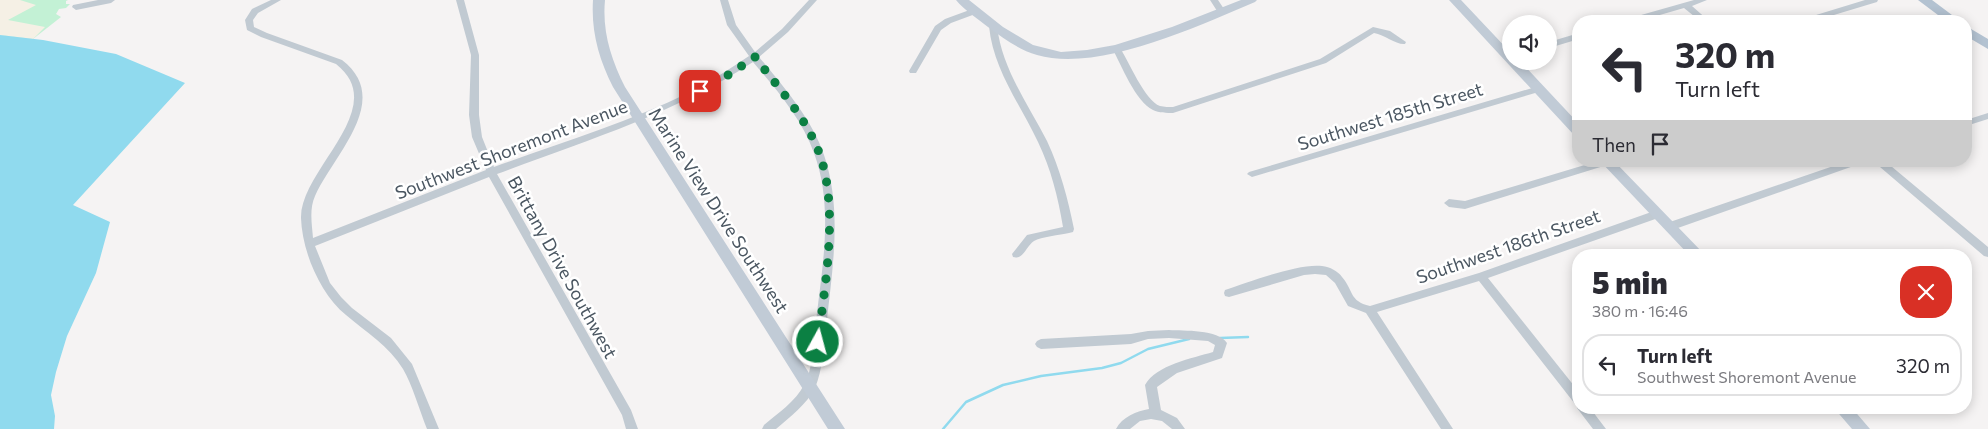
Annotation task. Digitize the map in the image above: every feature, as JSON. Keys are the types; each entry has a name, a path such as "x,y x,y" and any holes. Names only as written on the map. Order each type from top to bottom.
{"main road":[{"path":"1924,0 1945,15"},
{"path":"1972,35 1988,45"}],"street":[{"path":"76,8 111,0"},
{"path":"277,0 255,11 248,24 255,32 339,62 348,69 359,90 358,104 351,127 309,197 306,217 309,244 326,285 337,300 348,311 387,340 408,367 433,429"},
{"name":"Brittany Drive Southwest","path":"460,0 472,38 475,55 474,116 477,137 491,172 626,414 632,429"},
{"name":"Marine View Drive Southwest","path":"599,0 599,26 609,68 638,118 837,429"},
{"path":"724,0 730,24 800,117 813,140 822,160 827,192 829,252 816,360 810,387 768,429"},
{"name":"Southwest Shoremont Avenue","path":"309,244 491,172 638,118 716,83 755,57 780,36 813,0"},
{"path":"962,0 1008,36 1041,52 1057,56 1074,56 1116,48 1169,32 1251,0"},
{"path":"1214,0 1222,12"},
{"path":"1455,0 1502,49"},
{"path":"1651,15 1703,0"},
{"path":"1825,15 1874,0"},
{"path":"1686,5 1698,15"},
{"path":"913,71 938,28 948,21 975,11"},
{"path":"993,26 993,36 1012,84 1042,141 1058,180 1069,229 1031,238 1018,254"},
{"path":"1116,48 1147,100 1158,109 1174,110 1323,61 1373,30 1387,33 1402,42"},
{"path":"1557,43 1572,38"},
{"path":"1522,70 1572,124"},
{"name":"Southwest 185th Street","path":"1252,174 1539,89"},
{"path":"1972,121 1988,116"},
{"path":"1449,203 1465,205 1590,167"},
{"path":"1611,167 1692,249"},
{"path":"1671,226 1842,167"},
{"path":"1885,167 1988,253"},
{"name":"Southwest 186th Street","path":"1370,310 1481,276 1657,214"},
{"path":"1229,293 1307,271 1322,270 1331,274 1339,281 1353,305 1370,310 1447,429"},
{"path":"1481,276 1572,392"},
{"path":"1041,344 1131,340 1148,335 1169,334 1209,337 1221,343 1218,355 1158,376 1151,385 1156,413"},
{"path":"1122,429 1143,416 1156,413 1172,420 1179,429"},
{"path":"1589,414 1600,429"},
{"path":"1848,414 1862,429"}],"green space":[{"path":"0,0 68,0 66,4 70,4 66,8 59,9 56,14 61,17 33,39 0,35"}],"sand":[{"path":"0,0 20,0 36,5 8,20 45,27 33,39 0,35"}],"water":[{"path":"0,35 43,40 116,54 185,83 73,205 110,222 96,273 67,336 56,372 51,395 55,416 54,429 0,429"}],"waterway":[{"path":"1220,338 1248,337"},
{"path":"943,429 966,402 1003,385 1041,376 1102,368 1121,363 1148,349 1189,339"}],"route":[{"path":"700,91 716,83 755,57 800,117 816,145 822,160 827,192 829,226 829,252 818,342"}]}
